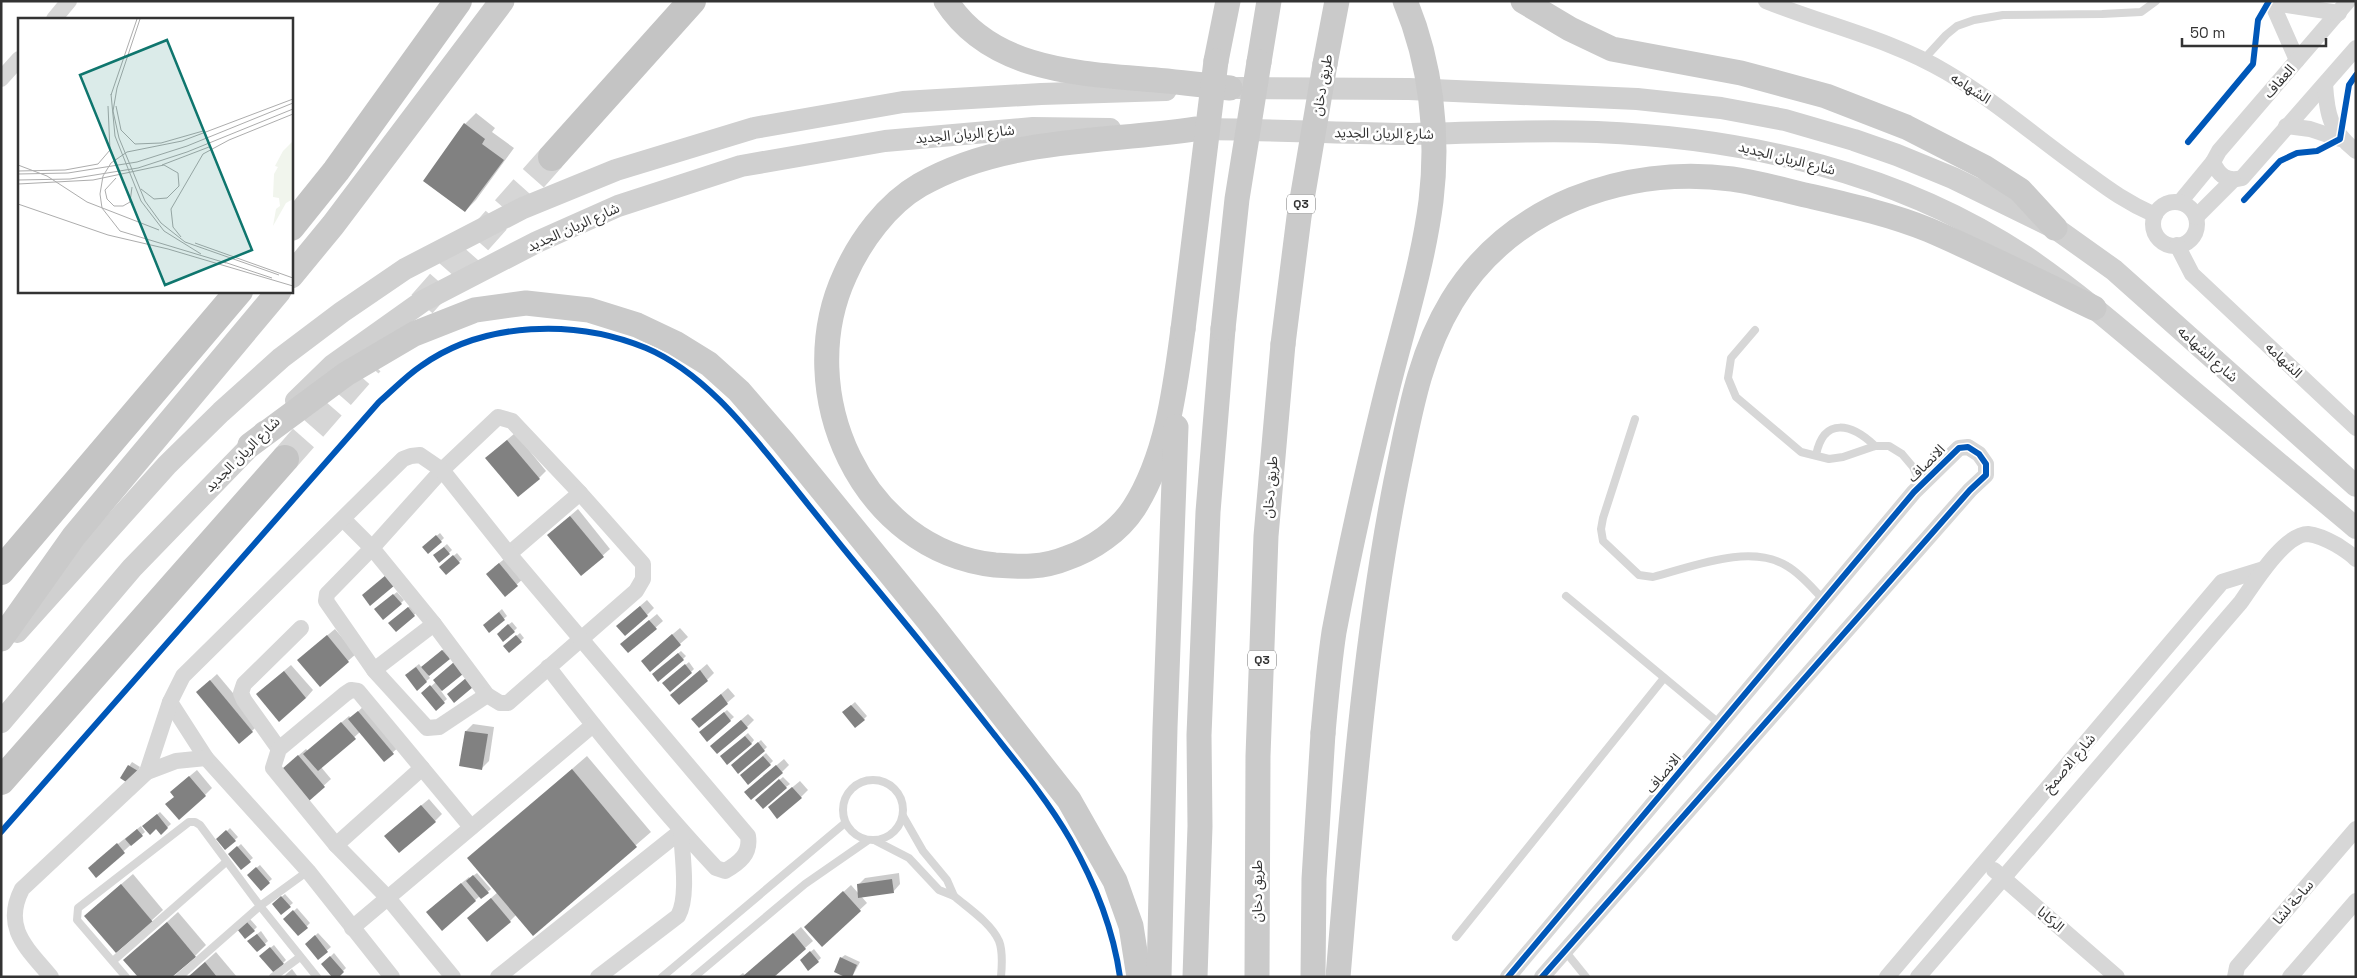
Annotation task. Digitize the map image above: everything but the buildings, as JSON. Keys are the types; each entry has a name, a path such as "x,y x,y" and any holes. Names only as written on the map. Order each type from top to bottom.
{"highway":[{"path":"292,226 336,171 458,1"},
{"path":"552,157 692,1"},
{"path":"1,572 238,292"},
{"path":"1,781 285,459"}],"main road":[{"path":"292,275 333,225 502,1"},
{"path":"946,1 979,37 1012,55 1046,68 1230,88"},
{"path":"1217,55 1219,1"},
{"path":"1195,129 1143,136 1059,142 976,159 917,186 895,205 871,231 854,255 839,286 826,342 827,388 832,410 847,454 870,491 886,510 917,538 937,549 978,563 1024,568 1052,564 1077,555 1099,542 1117,528 1132,511 1145,489 1165,433 1178,365 1217,55 1228,1"},
{"path":"1195,977 1200,826 1199,735 1208,512 1223,329 1237,199 1269,1"},
{"name":"طريق دخان","path":"1257,977 1258,756 1266,536 1283,344 1299,217 1337,1"},
{"path":"1313,977 1314,878 1323,733 1336,624 1383,406 1421,257 1431,201 1433,143 1426,70 1418,32 1406,1"},
{"path":"1523,1 1570,29 1612,49 1741,73 1826,96 1906,127 1984,166 2020,190 2055,228"},
{"path":"1,650 167,465 220,412 281,358 342,312 405,270 522,208 616,170 754,128 903,102 1040,94 1230,88 1486,92 1637,99 1721,108 1786,120 1854,140 1953,178 2055,228"},
{"name":"شارع الريان الجديد","path":"1,722 132,568 250,446 332,365 423,301 537,242 618,206 741,166 885,141 1033,128 1195,129 1395,134 1595,132 1665,136 1733,145 1839,170 1880,184 1928,204 2026,257 2094,308"},
{"path":"1338,977 1359,732 1371,633 1389,517 1414,392 1430,343 1452,300 1476,268 1510,235 1536,216 1566,201 1620,183 1665,177 1696,176 1732,179 1872,211 1927,229 2094,308 2356,528"},
{"name":"شارع الشهامه","path":"2055,228 2114,270 2356,486"},
{"path":"1,639 74,536 278,292"},
{"path":"250,446 346,374 414,334 475,310 526,303 589,310 637,325 675,343 709,364 739,392 783,442 928,620 1070,800 1115,881 1131,926 1139,977"},
{"path":"1160,977 1165,728 1178,365"}],"street":[{"path":"55,18 69,1"},
{"name":"الشهامه","path":"1766,1 1804,16 1909,51 1924,59 1988,98 2035,136 2129,204 2155,215"},
{"path":"2297,60 2272,2 2344,7"},
{"name":"العفاف","path":"2180,202 2213,162 2219,150 2344,7"},
{"path":"2213,162 2222,177 2233,180 2242,178 2356,48"},
{"path":"1,80 18,60"},
{"path":"2325,84 2331,124 2340,139 2356,152"},
{"path":"2286,126 2310,129 2340,139"},
{"path":"2196,217 2187,206 2180,202 2166,204 2155,215 2154,229 2158,236 2170,245 2184,243 2195,232 2196,217 2233,180"},
{"name":"الشهامه","path":"2177,245 2192,274 2356,428"},
{"path":"343,519 372,548 434,624 487,695 500,703 508,703 636,591 643,579 643,564 580,493 512,421 504,417 498,417 442,470 372,548 331,587 326,601 374,670 427,728 439,727 487,695"},
{"name":"الانصاف","path":"1508,977 1914,492 1959,448 1968,447 1979,454 1986,464 1986,475 1964,497 1542,977"},
{"path":"147,772 175,688 190,669 403,460 420,455 442,470 509,554 748,836 749,844 746,854 737,864 725,870 716,868 681,832 548,667"},
{"path":"509,554 580,493"},
{"name":"شارع الاصمخ","path":"1918,977 2241,602 2264,569 2289,542 2305,534 2329,541 2356,558"},
{"name":"شارع الاصمخ","path":"1887,977 2222,582 2264,569"},
{"path":"374,670 434,624"},
{"path":"279,749 244,700 242,693 244,684 301,628"},
{"path":"453,977 388,898 336,845 273,768 279,749 345,694 351,690 358,691 471,827"},
{"path":"170,702 206,758 308,872 392,977"},
{"path":"352,928 593,725"},
{"path":"51,977 20,937 15,927 13,914 22,890 147,772 176,761 206,758"},
{"path":"336,845 422,768"},
{"name":"ساحة لشا","path":"2235,977 2237,967 2356,829"},
{"path":"498,977 681,832"},
{"path":"598,977 678,916 682,909 683,896 681,832"},
{"name":"الركايا","path":"1986,862 2117,977"},
{"path":"2290,977 2356,901"}],"lane":[{"path":"1924,59 1958,26 1974,20 2003,15 2140,12 2156,1"},
{"path":"1755,330 1731,358 1728,378 1736,397 1801,452 1829,459 1843,457 1875,446 1888,446 1902,454 1913,467 1922,486"},
{"path":"1635,419 1603,518 1601,529 1603,542 1639,575 1653,577 1745,556 1767,558 1787,566 1824,600"},
{"path":"1816,455 1827,432 1838,427 1855,430 1875,446"},
{"path":"1566,596 1720,724"},
{"path":"1456,937 1664,678"},
{"path":"876,841 894,833 900,826 903,816 901,798 896,790 888,784 870,780 853,788 847,795 843,804 845,823 851,831 867,840 876,841 909,858 939,890 954,896 990,928 999,941 1002,963 1001,977"},
{"path":"903,816 923,851 947,880 954,896"},
{"path":"126,977 77,920 78,908 189,822 200,825 226,862 317,977"},
{"path":"662,977 845,823"},
{"path":"694,977 805,884 867,840"},
{"path":"113,961 226,862"},
{"path":"179,977 260,906 308,872"},
{"path":"1565,951 1586,977"},
{"path":"274,977 300,957"}],"tunnel":[{"path":"422,304 552,157"},
{"path":"285,459 370,362"}],"cycle path":[{"path":"2188,142 2253,64 2258,20 2269,1"},
{"path":"2244,200 2280,161 2297,153 2317,151 2340,139 2349,85 2356,75"},
{"path":"1,832 379,402 405,379 421,366 446,351 473,340 501,333 531,329 561,329 590,332 646,348 687,372 723,404 771,459 961,692 1052,811 1079,855 1095,888 1113,941 1120,977"},
{"path":"1508,977 1914,492 1959,448 1968,447 1979,454 1986,464 1986,475 1970,490 1542,977"}]}
